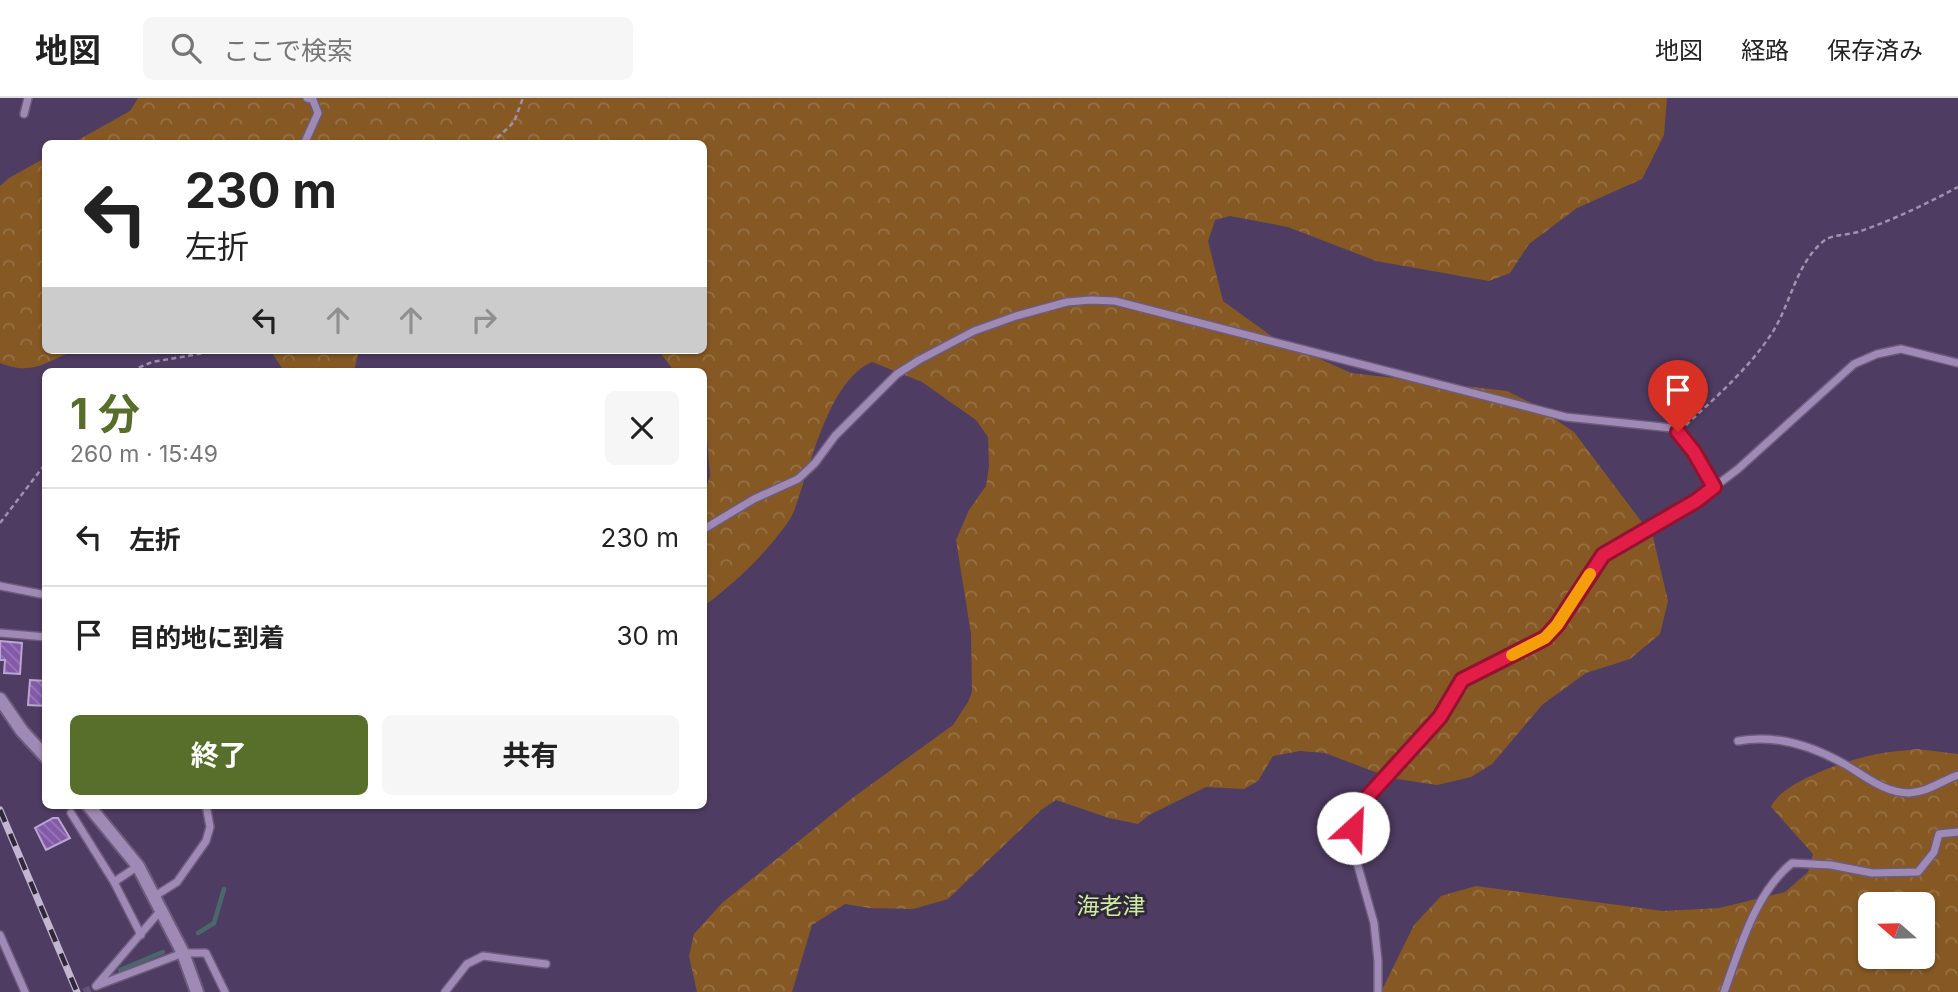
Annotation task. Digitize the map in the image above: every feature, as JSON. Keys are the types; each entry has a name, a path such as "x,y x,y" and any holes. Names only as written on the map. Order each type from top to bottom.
{"street":[{"path":"24,114 28,98"},
{"path":"306,140 318,113 313,100 307,98"},
{"path":"707,527 754,499 798,480 835,436 888,382 919,360 974,331 1016,316 1067,302 1091,300 1115,301 1566,417 1672,428 1694,452 1714,487"},
{"path":"1378,992 1374,923 1356,859 1353,828 1361,804 1440,717 1462,680 1545,638 1557,625 1603,555 1696,501 1738,469 1854,364 1877,354 1901,349 1958,363"},
{"path":"0,586 42,594"},
{"path":"0,633 42,636"},
{"path":"0,699 22,731 42,753"},
{"path":"1738,741 1757,738 1798,745 1843,763 1876,784 1905,793 1925,792 1958,775"},
{"path":"91,809 138,866 183,953 197,992"},
{"path":"155,896 177,883 206,841 210,827 207,809"},
{"path":"71,813 114,882 141,935"},
{"path":"1724,992 1745,936 1767,892 1792,863 1821,864 1872,873 1918,872 1934,852 1939,834 1958,832"},
{"path":"114,882 138,866"},
{"path":"162,909 96,986 183,953 206,953 225,992"},
{"path":"0,935 25,992"},
{"path":"445,992 467,964 483,956 547,964"}],"path":[{"path":"495,140 514,122 523,98"},
{"path":"1678,432 1725,389 1770,337 1786,310 1801,269 1827,239 1857,233 1910,212 1958,187"},
{"path":"138,368 152,362 199,354"},
{"path":"0,523 42,468"}],"green space":[{"path":"138,98 1667,98 1664,135 1642,179 1577,208 1529,244 1510,273 1489,281 1376,261 1288,227 1230,216 1215,220 1208,241 1223,301 1274,338 1351,373 1507,391 1531,403 1574,432 1653,537 1668,601 1660,634 1630,659 1586,673 1543,704 1492,764 1471,777 1437,785 1391,778 1325,753 1300,751 1273,756 1258,781 1244,789 1206,787 1149,815 1138,824 1109,818 1056,800 1041,810 948,899 913,909 869,908 845,904 812,925 792,992 697,992 689,956 694,934 722,903 851,799 953,725 968,702 972,692 971,634 956,540 969,510 986,486 989,466 988,437 976,420 922,382 872,362 858,371 836,398 820,433 790,519 750,566 707,604 707,486 710,476 707,368 672,368 661,354 707,354 707,140 78,140 130,111"},
{"path":"42,160 42,354 67,354 30,368 11,367 0,363 0,186"},
{"path":"273,354 358,354 355,368 282,368"},
{"path":"1917,749 1958,754 1958,992 1374,992 1382,990 1414,925 1441,896 1476,886 1663,911 1719,908 1785,892 1808,872 1813,854 1771,807 1777,798 1799,782 1829,768 1874,755"}],"building":[{"path":"0,641 22,643 20,674 4,673 5,660 0,660"},
{"path":"30,680 42,681 42,706 28,705"},
{"path":"58,818 70,838 46,850 35,828"}],"waterway":[{"path":"198,933 214,923 224,889"},
{"path":"120,970 163,952"}],"tunnel":[{"path":"84,992 96,986"}],"railway":[{"path":"0,810 77,992"}],"slow traffic":[{"path":"1512,655 1545,638 1557,625 1590,574"}],"district":[{"name":"海老津","path":"1111,906"}],"route":[{"path":"1353,828 1361,804 1440,717 1462,680 1545,638 1557,625 1603,555 1696,501 1714,487 1694,452 1678,432"}]}
